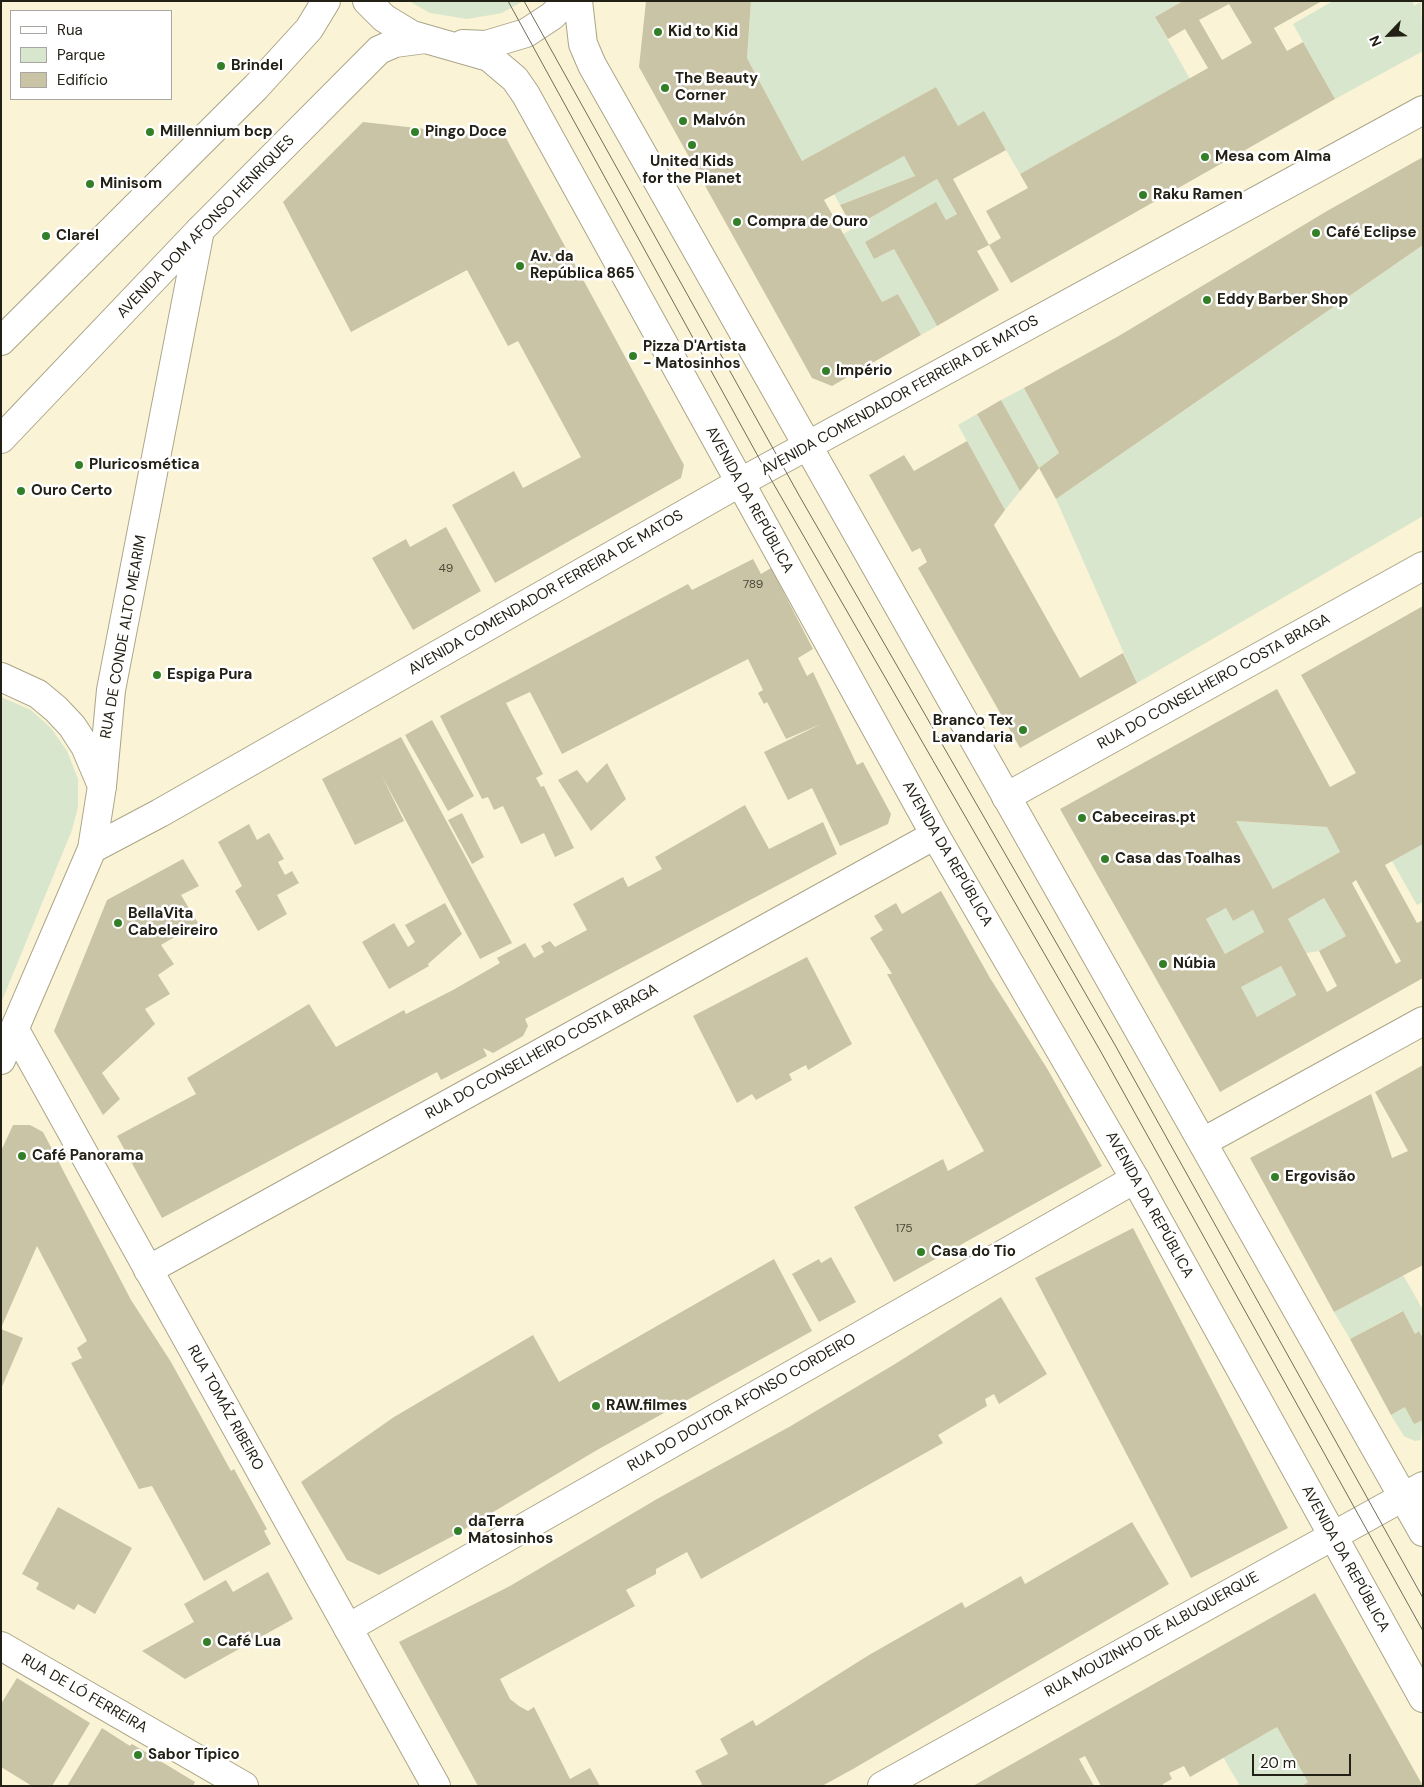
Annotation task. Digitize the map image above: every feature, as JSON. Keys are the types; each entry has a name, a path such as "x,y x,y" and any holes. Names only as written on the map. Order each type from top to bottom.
{"street":[{"path":"1,341 256,87 309,29 326,1"},
{"name":"AVENIDA DA REPÚBLICA","path":"367,1 384,18 412,35 489,57 515,79 526,95 935,835 1135,1179 1423,1698"},
{"name":"AVENIDA DA REPÚBLICA","path":"434,41 486,45 526,33 552,16 567,1"},
{"path":"578,1 584,44 592,65 1203,1142 1413,1491 1423,1532"},
{"name":"AVENIDA DOM AFONSO HENRIQUES","path":"1,439 200,230 379,50 395,43 434,41"},
{"name":"AVENIDA COMENDADOR FERREIRA DE MATOS","path":"92,849 160,813 739,483 1423,110"},
{"name":"RUA DE CONDE ALTO MEARIM","path":"1,1060 92,849 102,786 111,690 200,230"},
{"name":"RUA DO CONSELHEIRO COSTA BRAGA","path":"1006,797 1423,566"},
{"path":"1,677 38,694 72,726 85,746 102,786"},
{"name":"RUA DO CONSELHEIRO COSTA BRAGA","path":"148,1270 935,835"},
{"path":"1203,1142 1423,1021"},
{"name":"RUA TOMÁZ RIBEIRO","path":"14,1030 436,1786"},
{"name":"RUA DO DOUTOR AFONSO CORDEIRO","path":"348,1628 1135,1179"},
{"name":"RUA MOUZINHO DE ALBUQUERQUE","path":"882,1786 1413,1491"},
{"name":"RUA DE LÓ FERREIRA","path":"1,1646 244,1786"}],"green space":[{"path":"409,1 523,1 502,13 467,19 430,13"},
{"path":"751,1 1183,1 1155,17 1190,79 1020,174 984,112 958,126 936,87 802,161 747,58"},
{"path":"1333,1 1412,1 1414,6 1421,2 1423,51 1335,99 1293,24"},
{"path":"904,156 915,176 840,205 834,194"},
{"path":"937,179 957,214 946,220 936,203 865,242 874,259 894,249 937,326 921,335 898,294 882,302 843,234"},
{"path":"1423,245 1423,516 1137,683 1056,499"},
{"path":"1024,388 1059,453 1039,468 1001,400"},
{"path":"977,414 1020,491 1005,510 958,425"},
{"path":"1,697 31,710 51,728 67,751 78,779 78,807 72,830 1,1003"},
{"path":"1236,821 1327,827 1340,852 1273,889"},
{"path":"1423,844 1423,902 1417,905 1392,861"},
{"path":"1324,898 1346,936 1319,951 1306,953 1288,919"},
{"path":"1226,908 1233,921 1253,910 1264,932 1225,954 1206,919"},
{"path":"1281,966 1296,995 1257,1017 1241,987"},
{"path":"1403,1275 1423,1310 1423,1338 1419,1331 1415,1334 1402,1311 1350,1339 1334,1312"},
{"path":"1405,1407 1423,1420 1421,1440 1415,1441 1404,1436 1391,1415"},
{"path":"1277,1727 1308,1782 1302,1786 1240,1786 1223,1757"}],"building":[{"path":"646,1 751,1 747,58 802,161 936,87 958,126 984,111 1006,150 953,179 989,245 977,251 999,290 937,326 894,249 874,259 865,242 936,202 946,220 957,214 937,179 853,228 840,205 915,176 904,156 824,200 882,302 898,294 921,335 832,386 812,378 639,67"},
{"path":"1183,1 1322,1 1274,28 1287,51 1303,42 1335,99 1011,283 989,245 1001,238 986,211 1028,188 1020,174 1208,68 1185,29 1168,39 1155,17","holes":["1229,4 1252,43 1222,60 1199,20"]},
{"path":"363,122 506,138 684,465 681,478 495,583 452,505 514,471 523,488 581,457 518,341 508,346 467,270 351,332 283,202"},
{"path":"1423,157 1423,245 1056,499 1039,468 1059,453 1024,388 1117,337 1327,211"},
{"path":"1001,400 1039,468 1020,491 977,414"},
{"path":"967,441 1005,510 994,525 1080,678 1123,653 1137,683 1020,748 918,568 927,562 920,548 912,552 869,475 904,455 914,471"},
{"path":"446,527 481,591 413,630 372,558 406,539 410,547"},
{"path":"753,559 761,574 771,568 813,649 798,658 807,676 813,672 857,765 863,762 891,814 888,824 840,846 812,788 788,800 764,752 821,724 786,739 767,702 764,704 758,693 763,690 748,659 562,754 530,692 506,703 543,774 536,778 541,787 544,786 574,848 555,857 544,833 521,844 503,806 494,810 488,797 482,799 440,716 688,584 692,590"},
{"path":"1423,606 1423,844 1385,865 1417,923 1423,920 1423,978 1220,1092 1060,809 1277,689 1330,787 1356,773 1301,675","holes":["1236,821 1327,827 1340,852 1273,889","1356,880 1401,961 1396,964 1352,883","1324,898 1346,936 1319,951 1337,986 1327,992 1288,919","1226,908 1233,921 1253,910 1264,932 1225,954 1206,919","1281,966 1296,995 1257,1017 1241,987"]},
{"path":"432,720 474,796 448,811 405,735"},
{"path":"401,737 512,943 480,959 382,776 404,821 355,845 322,779"},
{"path":"607,763 626,799 591,831 558,780 577,770 587,783"},
{"path":"745,805 769,849 823,822 837,854 525,1019 528,1026 523,1036 493,1053 483,1048 487,1056 441,1080 437,1072 162,1218 117,1136 196,1094 187,1078 309,1004 336,1047 404,1010 406,1014 453,990 500,963 497,958 525,943 534,958 544,952 541,946 550,941 555,947 587,930 573,904 623,877 628,887 662,869 655,857"},
{"path":"462,813 484,857 472,864 448,820"},
{"path":"249,824 257,840 269,833 284,859 278,862 285,875 292,871 299,883 277,895 287,914 258,931 235,891 242,886 218,842"},
{"path":"183,859 199,886 181,895 198,923 161,945 174,964 158,975 170,994 145,1009 155,1024 102,1073 120,1099 103,1115 54,1031 107,900"},
{"path":"941,891 990,978 1048,1070 1102,1166 894,1282 854,1207 943,1159 948,1171 984,1151 887,974 892,974 870,938 883,930 874,916 896,903 902,914"},
{"path":"445,903 462,934 428,964 429,966 389,989 362,942 394,923 408,947 415,942 405,925"},
{"path":"807,957 852,1044 808,1070 806,1065 789,1074 792,1080 756,1100 752,1094 737,1103 693,1016"},
{"path":"1423,1065 1423,1265 1334,1312 1250,1158 1371,1094 1392,1158 1408,1151 1375,1092"},
{"path":"13,1125 30,1125 43,1132 131,1300 171,1362 231,1471 234,1469 267,1529 264,1531 271,1544 204,1581 152,1486 139,1489 71,1363 82,1358 77,1348 87,1341 37,1246 1,1328 1,1151"},
{"path":"1133,1228 1288,1528 1191,1578 1035,1278"},
{"path":"831,1257 856,1302 819,1322 792,1274 819,1259 821,1263"},
{"path":"774,1259 812,1331 597,1450 453,1536 379,1575 347,1560 301,1482 394,1417 533,1335 559,1382"},
{"path":"1001,1297 1047,1374 999,1404 994,1394 985,1399 987,1406 938,1435 943,1443 701,1579 687,1552 656,1569 656,1574 626,1590 635,1606 500,1679 510,1699 528,1711 534,1707 570,1779 590,1768 600,1786 478,1786 399,1642 510,1586 657,1499 789,1427 895,1364"},
{"path":"1403,1311 1415,1334 1419,1331 1423,1338 1423,1420 1414,1424 1405,1407 1391,1415 1350,1339"},
{"path":"1,1329 23,1338 1,1389"},
{"path":"58,1507 132,1548 95,1614 78,1604 74,1610 36,1589 39,1583 22,1574"},
{"path":"1132,1522 1169,1584 822,1786 699,1786 702,1784 695,1771 728,1754 720,1739 753,1720 756,1726 869,1655 962,1602 965,1608 1021,1576 1025,1584"},
{"path":"268,1572 293,1619 185,1679 142,1651 194,1622 184,1604 226,1580 233,1592"},
{"path":"1315,1593 1423,1786 1302,1786 1308,1782 1277,1727 1190,1777 1184,1766 1169,1773 1172,1779 1163,1784 1163,1786 1101,1786 1085,1756 1079,1759 1094,1786 973,1786"},
{"path":"17,1678 90,1723 52,1786 32,1786 1,1767 1,1704"},
{"path":"102,1728 130,1746 132,1744 195,1782 193,1786 67,1786"}],"tram line":[{"path":"508,1 765,469 1101,1052 1423,1631"},
{"path":"524,1 800,497 1115,1045 1423,1598"}],"place":[{"name":"Kid to Kid","path":"658,32"},
{"name":"Brindel","path":"221,66"},
{"name":"The Beauty Corner","path":"665,88"},
{"name":"Malvón","path":"683,121"},
{"name":"Millennium bcp","path":"150,132"},
{"name":"Pingo Doce","path":"415,132"},
{"name":"United Kids for the Planet","path":"692,145"},
{"name":"Mesa com Alma","path":"1205,157"},
{"name":"Minisom","path":"90,184"},
{"name":"Raku Ramen","path":"1143,195"},
{"name":"Compra de Ouro","path":"737,222"},
{"name":"Café Eclipse","path":"1316,233"},
{"name":"Clarel","path":"46,236"},
{"name":"Av. da República 865","path":"520,266"},
{"name":"Eddy Barber Shop","path":"1207,300"},
{"name":"Pizza D'Artista - Matosinhos","path":"633,356"},
{"name":"Império","path":"826,371"},
{"name":"Pluricosmética","path":"79,465"},
{"name":"Ouro Certo","path":"21,491"},
{"name":"Espiga Pura","path":"157,675"},
{"name":"Branco Tex Lavandaria","path":"1023,730"},
{"name":"Cabeceiras.pt","path":"1082,818"},
{"name":"Casa das Toalhas","path":"1105,859"},
{"name":"BellaVita Cabeleireiro","path":"118,923"},
{"name":"Núbia","path":"1163,964"},
{"name":"Café Panorama","path":"22,1156"},
{"name":"Ergovisão","path":"1275,1177"},
{"name":"Casa do Tio","path":"921,1252"},
{"name":"RAW.filmes","path":"596,1406"},
{"name":"daTerra Matosinhos","path":"458,1531"},
{"name":"Café Lua","path":"207,1642"},
{"name":"Sabor Típico","path":"138,1755"}]}
